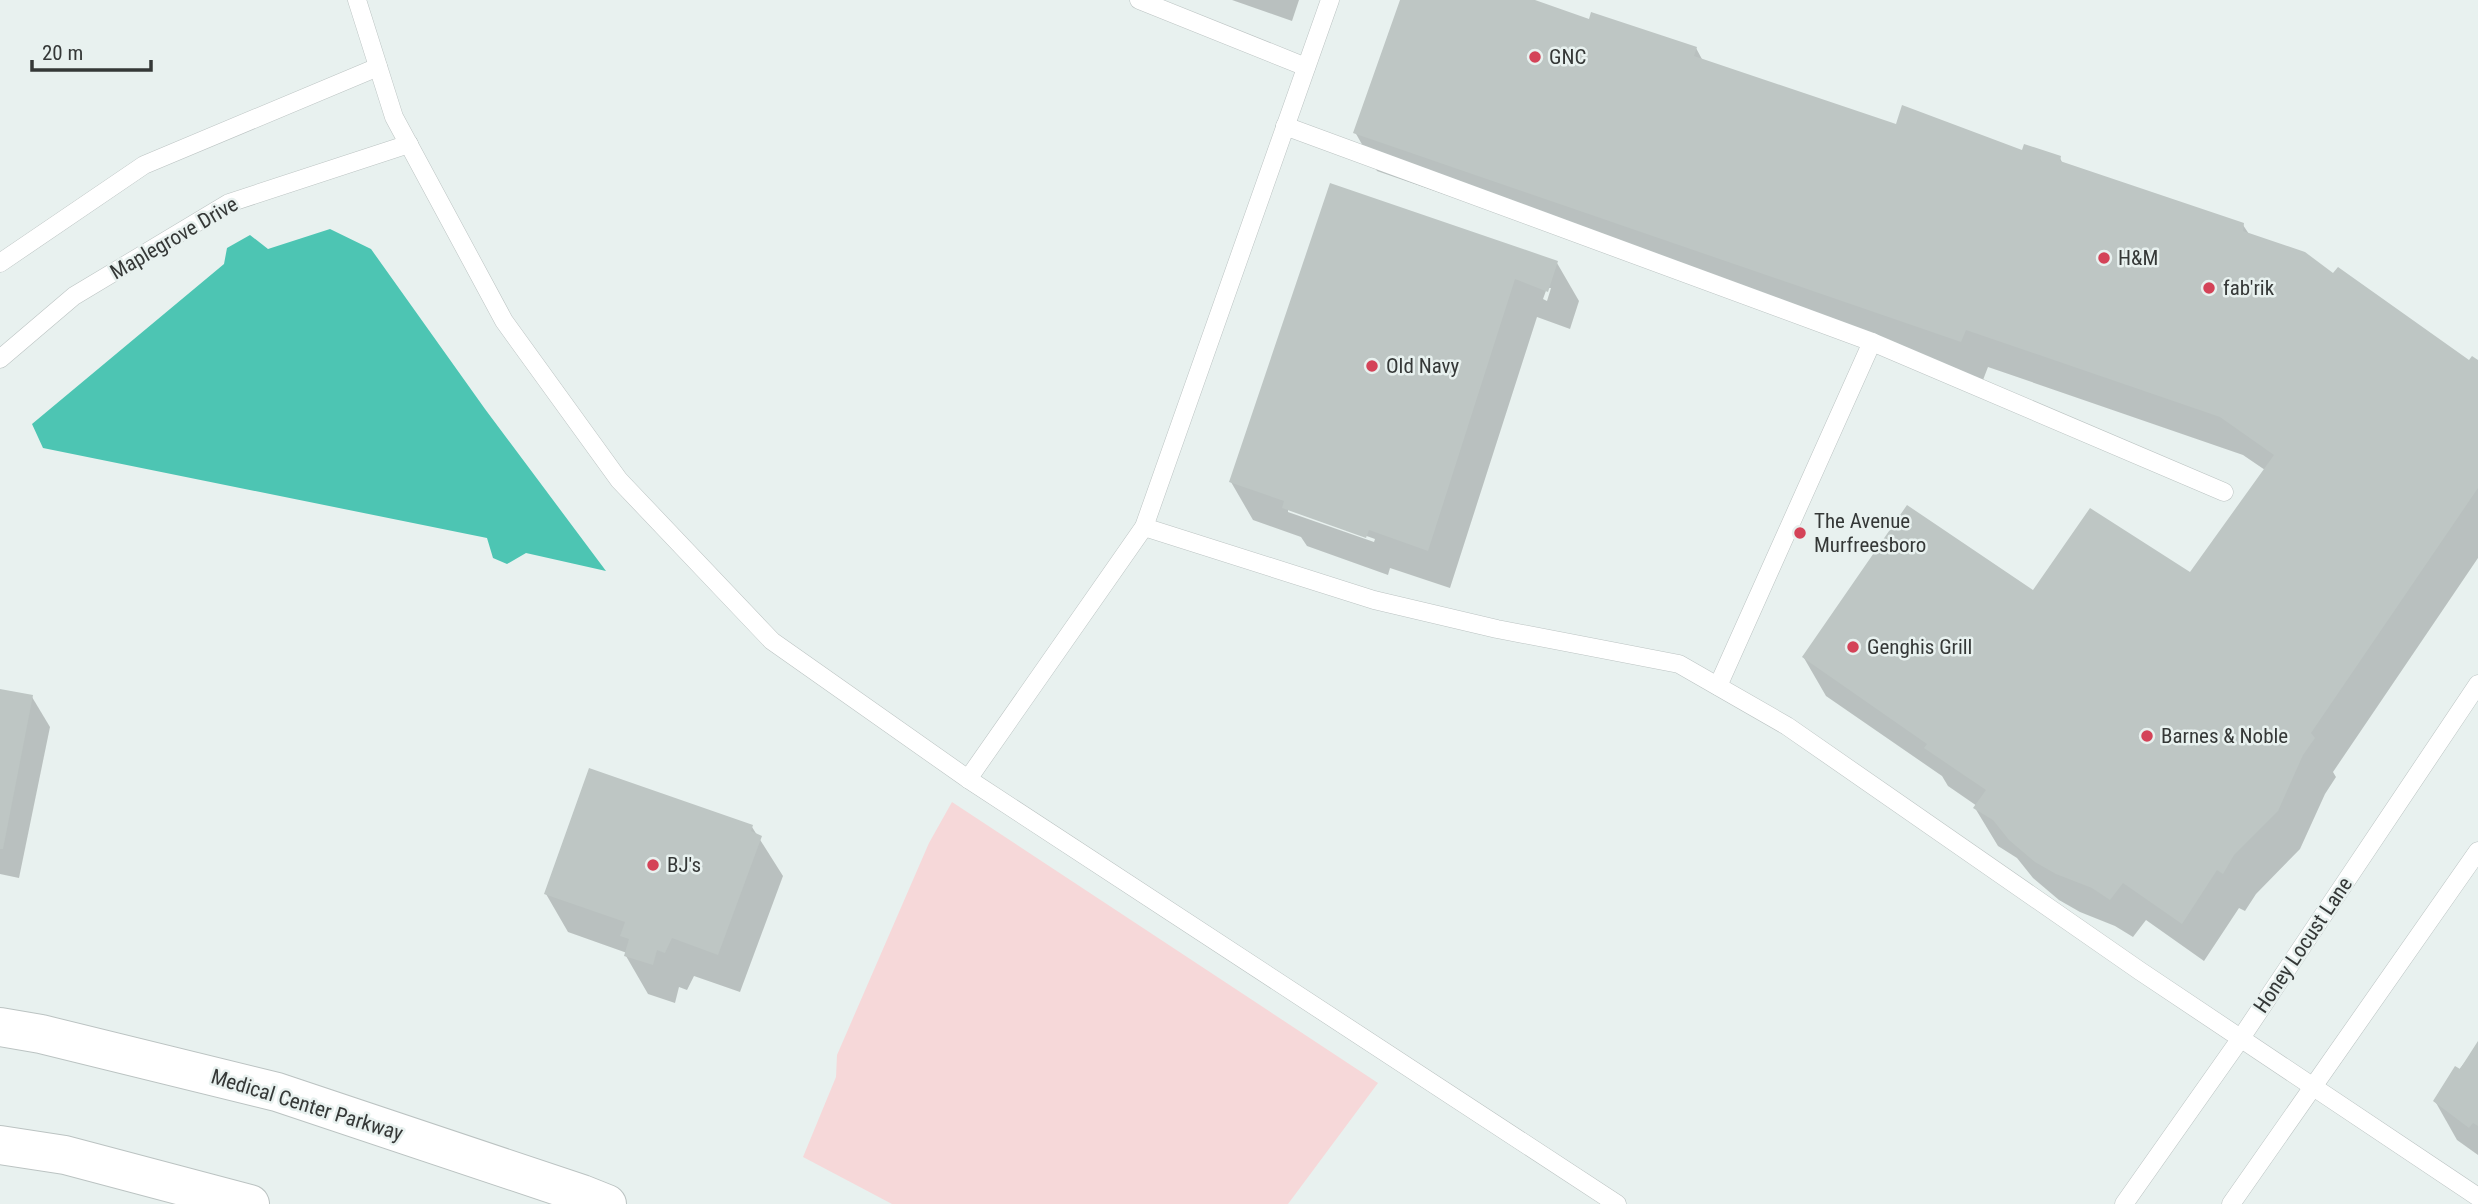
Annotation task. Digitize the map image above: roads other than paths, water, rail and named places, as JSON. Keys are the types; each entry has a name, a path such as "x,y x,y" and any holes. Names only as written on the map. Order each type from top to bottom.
{"main road":[{"name":"Medical Center Parkway","path":"0,1027 41,1034 277,1092 607,1204"},
{"path":"0,1145 65,1155 250,1204"}],"lane":[{"path":"357,0 394,117 505,321 619,480 772,641 968,779 1617,1204"},
{"path":"1139,0 1307,67"},
{"path":"968,779 1144,527 1330,0"},
{"path":"0,263 144,166 378,68"},
{"path":"1286,125 1872,342 2224,492"},
{"name":"Maplegrove Drive","path":"0,359 74,296 229,203 409,144"},
{"path":"1718,686 1872,342"},
{"path":"1144,527 1374,600 1497,629 1679,664 1787,726 2140,971 2478,1196"},
{"name":"Honey Locust Lane","path":"2124,1204 2241,1038 2478,684"},
{"path":"2231,1204 2478,851"}],"place":[{"name":"GNC","path":"1535,57"},
{"name":"H&M","path":"2104,258"},
{"name":"fab'rik","path":"2209,288"},
{"name":"Old Navy","path":"1372,366"},
{"name":"The Avenue Murfreesboro","path":"1800,533"},
{"name":"Genghis Grill","path":"1853,647"},
{"name":"Barnes & Noble","path":"2147,736"},
{"name":"BJ's","path":"653,865"}]}
